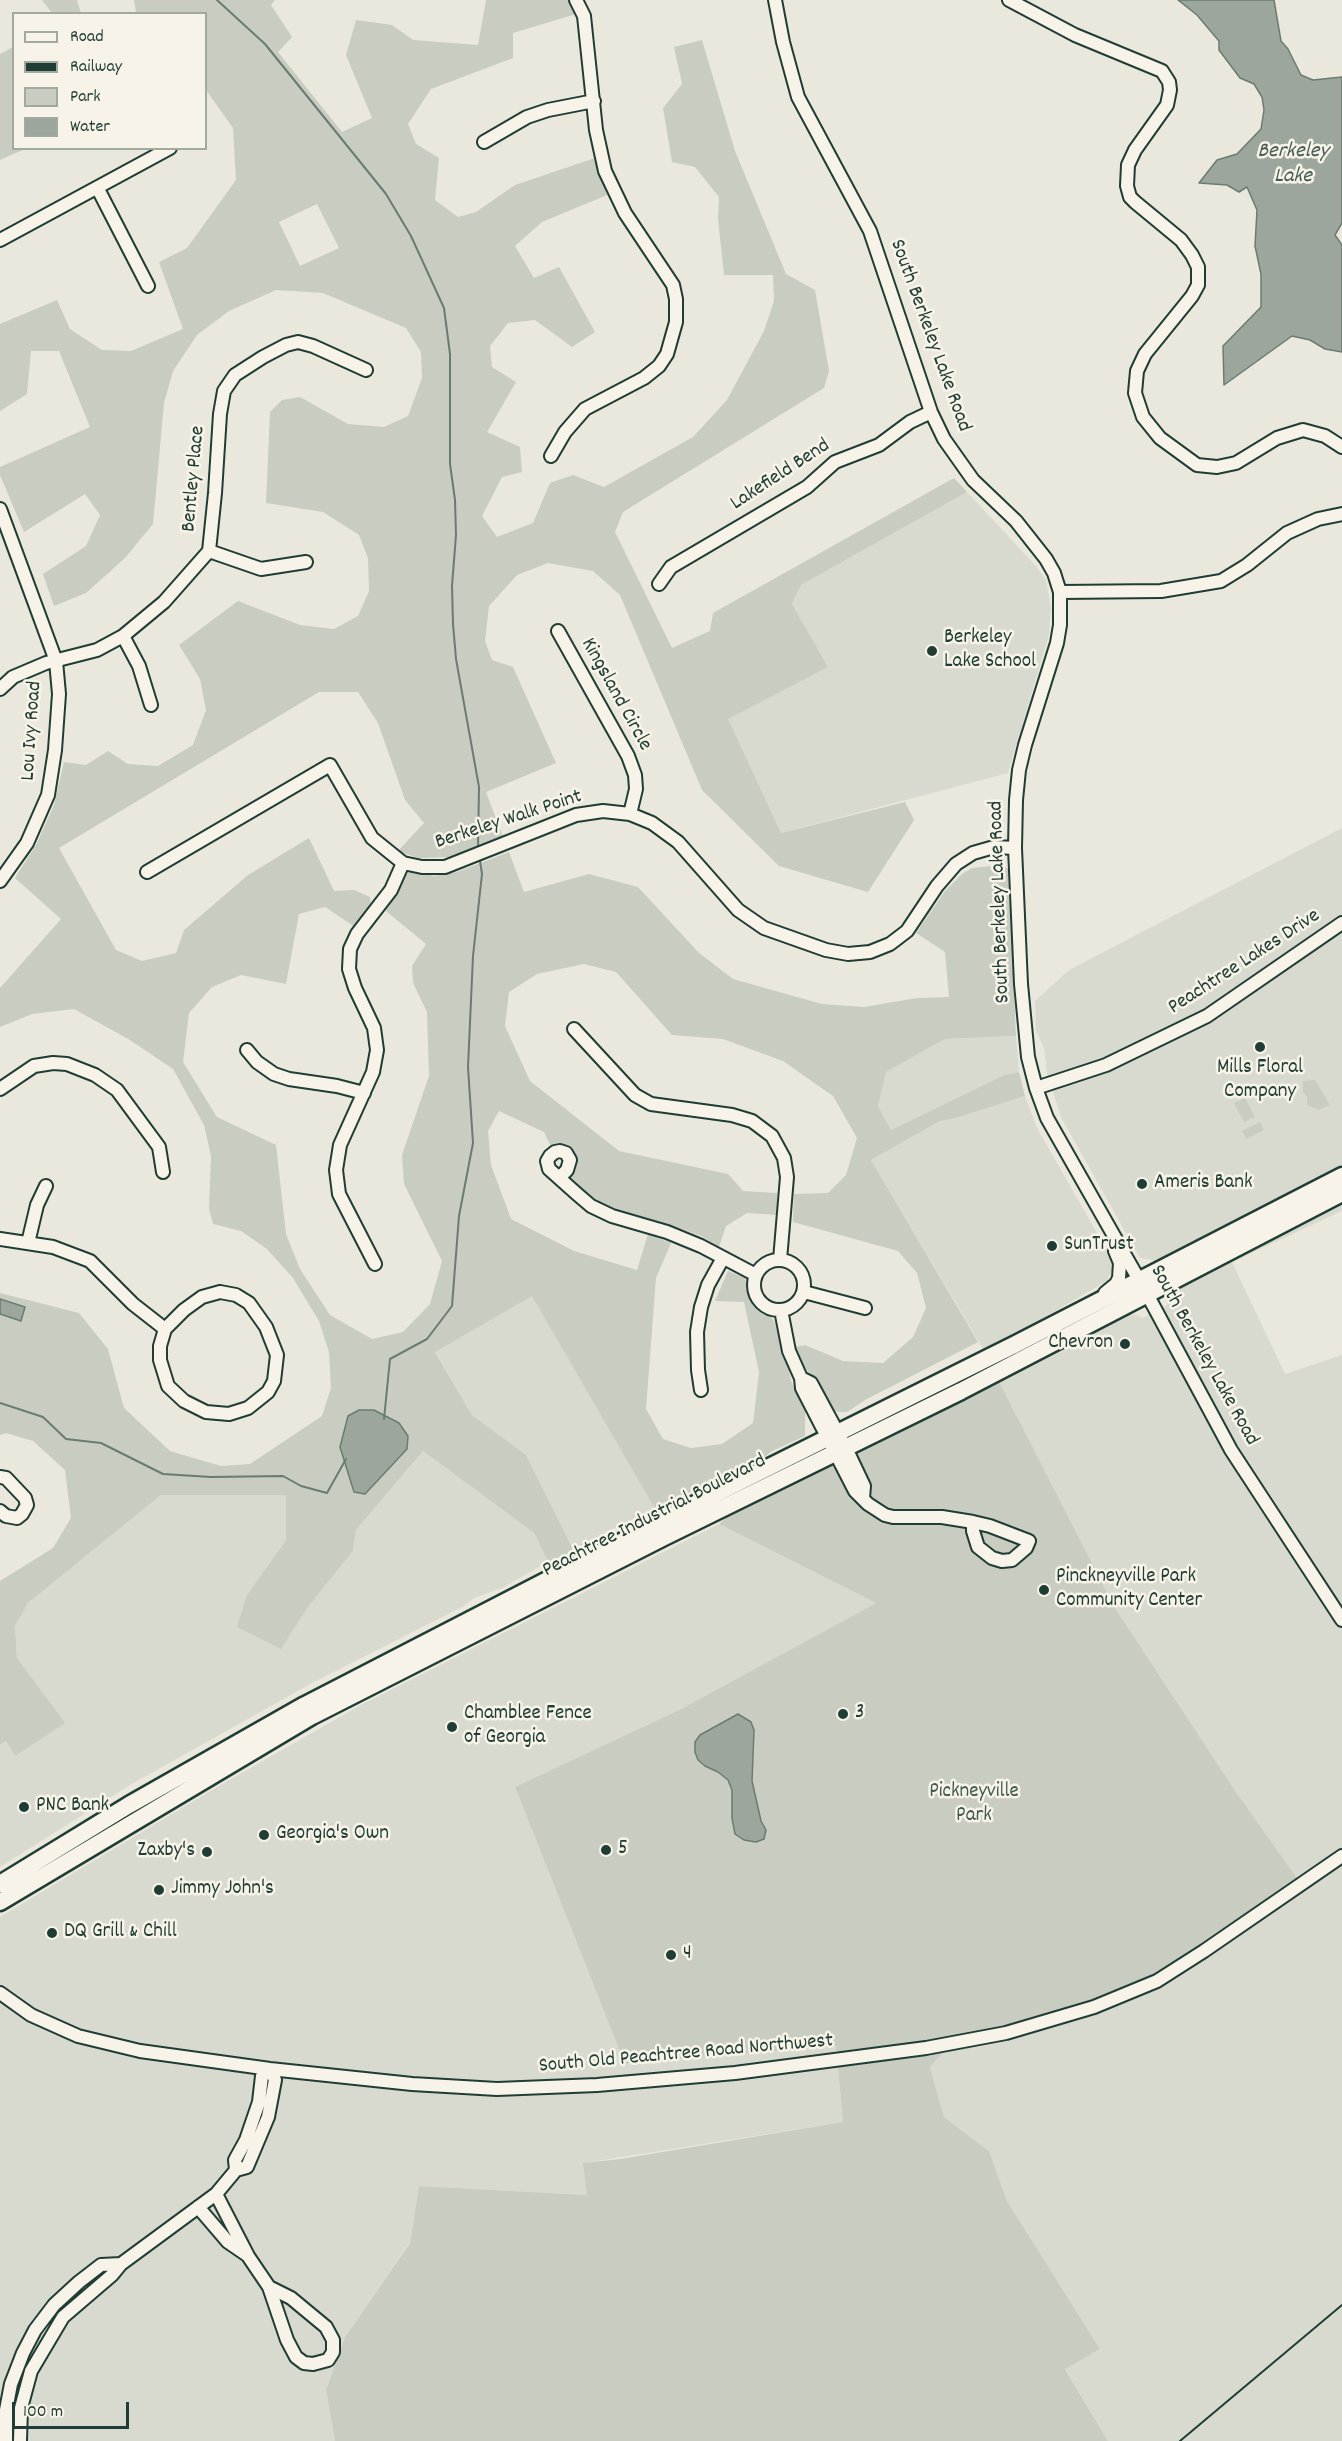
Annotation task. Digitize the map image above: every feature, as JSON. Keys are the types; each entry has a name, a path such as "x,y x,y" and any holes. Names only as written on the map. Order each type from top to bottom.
{"highway":[{"name":"Peachtree Industrial Boulevard","path":"0,1884 129,1806 305,1705 564,1570 836,1442 961,1391 1342,1176"},
{"name":"Peachtree Industrial Boulevard","path":"0,1902 312,1716 836,1442 1092,1303 1143,1287 1342,1193"}],"street":[{"path":"551,456 565,432 585,409 644,378 659,366 667,354 676,322 676,299 673,285 625,213 605,171 598,140 584,16 576,0"},
{"name":"South Berkeley Lake Road","path":"775,0 783,42 798,97 870,231 931,412 956,459 987,494 1016,521 1046,559 1054,573 1060,592 1060,625 1057,643 1040,693 1019,770 1015,848 1026,1039 1036,1088 1047,1118 1143,1287 1231,1450 1342,1620"},
{"path":"1008,0 1075,35 1162,71 1169,81 1167,105 1135,150 1128,165 1127,186 1135,202 1181,240 1192,255 1198,267 1198,285 1192,296 1145,354 1137,371 1135,393 1143,417 1160,438 1197,465 1217,467 1236,463 1277,438 1303,430 1324,436 1342,447"},
{"path":"484,142 527,117 594,101"},
{"path":"0,240 166,150"},
{"path":"98,189 148,286"},
{"name":"Bentley Place","path":"0,689 13,677 46,663 97,650 123,636 164,602 209,551 224,391 235,375 263,357 286,345 298,342 313,346 366,370"},
{"name":"Lakefield Bend","path":"659,584 671,567 807,487 835,462 886,442 910,422 931,412"},
{"name":"Lou Ivy Road","path":"0,509 6,539 56,661 58,706 55,750 48,795 27,843 0,881"},
{"path":"1060,592 1161,591 1221,581 1247,565 1287,533 1318,519 1342,514"},
{"path":"209,551 261,569 306,562"},
{"name":"Kingsland Circle","path":"558,632 628,756 636,782 630,814"},
{"path":"123,636 139,666 151,705"},
{"path":"147,872 330,765 372,838 403,863 391,890 357,934 350,948 349,969 355,988 374,1028 377,1050 373,1072 340,1145 336,1170 339,1194 375,1264"},
{"name":"Berkeley Walk Point","path":"403,863 422,867 445,867 576,815 603,811 630,814 652,823 678,842 738,910 764,928 826,950 848,954 870,952 890,944 907,931 937,886 956,864 973,853 994,847 1015,848"},
{"name":"Peachtree Lakes Drive","path":"1036,1088 1106,1065 1207,1016 1342,923"},
{"path":"574,1029 635,1095 651,1104 732,1115 752,1121 772,1136 784,1158 787,1177 780,1260"},
{"path":"247,1050 257,1062 274,1074 364,1093"},
{"path":"0,1089 34,1066 53,1063 67,1064 95,1075 117,1090 159,1147 163,1172"},
{"path":"559,1178 591,1206 612,1216 693,1242 756,1275"},
{"path":"28,1243 37,1205 46,1186"},
{"path":"1092,1303 1116,1284 1121,1270 1099,1211"},
{"path":"0,1239 52,1247 90,1261 133,1304 165,1329"},
{"path":"701,1390 697,1332 701,1307 708,1285 723,1258"},
{"path":"780,1260 795,1264 805,1282 804,1292 794,1306 781,1310 771,1309 759,1300 754,1285 756,1275 764,1265 780,1260"},
{"path":"220,1292 236,1295 249,1303 266,1327 277,1355 274,1381 268,1392 258,1401 239,1412 217,1414 194,1408 175,1394 164,1376 160,1360 160,1346 165,1329 184,1310 202,1297 220,1292"},
{"path":"804,1292 865,1308"},
{"path":"781,1310 789,1351 801,1378 811,1383 836,1442 864,1486 863,1498 877,1511 893,1517 942,1517 973,1522"},
{"path":"0,1477 6,1478 25,1498 27,1505 17,1518 6,1516 0,1511"},
{"name":"South Old Peachtree Road Northwest","path":"0,1993 31,2015 78,2036 150,2052 270,2069 442,2086 545,2088 790,2067 880,2056 1006,2033 1094,2007 1150,1985 1204,1951 1342,1856"},
{"path":"20,2441 21,2408 31,2371 63,2317 112,2275 121,2264 216,2193 236,2170 235,2160 246,2140 259,2102 262,2076 270,2069"},
{"path":"216,2193 248,2256 269,2287 296,2357 304,2363 313,2364 328,2360 333,2352 333,2340 326,2327 291,2298 269,2287"},
{"path":"198,2207 228,2242 248,2256"},
{"path":"6,2441 6,2410 11,2384 35,2330 54,2305 101,2265 121,2264"}],"shaded area":[{"name":"Berkeley Lake School","path":"967,492 1036,566 1046,580 1051,608 1049,635 1008,773 781,833 727,719 828,667 792,604 801,585"},
{"path":"1342,828 1342,1211 1232,1262 1285,1374 1342,1355 1342,2441 1108,2441 1065,2368 1100,2349 1007,2201 989,2151 944,2117 930,2067 960,2034 1017,2025 1299,1881 1234,1789 1115,1608 990,1364 1128,1315 1135,1314 1143,1318 1167,1305 1166,1299 1169,1293 1153,1260 1140,1258 1062,1119 1047,1074 1044,1048 1036,1031 1035,1001 1069,970"},
{"path":"1016,1036 1019,1072 1004,1075 891,1130 878,1106 886,1072 945,1039"},
{"path":"1025,1096 1037,1128 1113,1261 1113,1269 1107,1281 983,1349 871,1160 940,1121"},
{"path":"532,1295 655,1509 602,1534 590,1545 574,1551 526,1455 472,1415 435,1351"},
{"path":"423,1451 534,1533 548,1562 502,1588 474,1598 464,1606 312,1683 130,1785 0,1867 0,1745 6,1741 15,1756 64,1723 17,1658 15,1626 28,1603 161,1495 286,1495 286,1540 247,1595 281,1648 308,1607 353,1551 356,1530"},
{"path":"719,1524 876,1603 681,1709 515,1787 625,2064 836,2046 843,2122 584,2163 588,2195 419,2186 410,2242 345,2337 326,2390 335,2441 0,2441 0,1917 212,1790 359,1706"}],"green space":[{"path":"42,0 77,0 81,12 51,12"},
{"path":"134,0 275,0 271,5 292,37 278,52 342,132 372,118 346,55 356,20 392,25 413,40 478,45 486,0 568,0 571,3 576,14 513,33 513,58 431,89 408,124 416,144 439,158 435,200 458,217 476,212 515,185 595,158 607,195 542,222 515,246 534,278 559,267 595,332 572,347 535,320 508,323 490,346 492,367 516,382 487,432 520,447 522,472 502,477 482,516 497,537 533,523 550,483 573,475 604,487 693,437 727,400 764,331 774,301 773,275 724,275 718,219 719,197 695,167 672,162 663,108 682,84 674,47 702,40 735,151 786,274 815,290 829,371 824,388 623,512 615,532 672,648 710,631 713,613 954,478 967,492 801,585 792,604 828,667 728,719 781,833 905,802 914,820 868,892 779,866 702,790 620,595 593,571 548,563 517,575 489,606 485,641 492,660 513,667 556,763 486,792 503,837 450,857 418,858 398,851 424,823 405,800 378,723 358,692 319,692 59,848 116,950 142,961 176,953 184,930 248,875 309,838 334,891 354,890 370,897 371,905 355,927 325,907 299,914 286,984 241,975 212,987 189,1013 183,1062 217,1117 276,1145 286,1234 300,1269 330,1315 372,1339 403,1332 430,1304 442,1261 404,1184 402,1155 429,1076 427,1012 413,983 412,966 426,944 386,911 407,874 412,871 434,876 457,872 509,852 524,892 589,874 638,887 699,953 733,979 822,1004 864,1007 917,998 949,997 945,952 916,933 945,891 962,874 972,868 1002,865 1008,869 1016,1036 945,1039 886,1072 878,1106 891,1130 1004,1075 1019,1072 1025,1096 940,1121 871,1160 978,1342 865,1400 847,1412 839,1412 833,1410 815,1376 804,1369 795,1347 805,1345 843,1361 883,1363 913,1337 926,1308 917,1273 898,1251 793,1222 794,1194 828,1193 846,1175 857,1138 833,1096 783,1061 723,1039 672,1035 616,972 584,964 537,974 509,992 505,1026 530,1081 619,1151 728,1174 743,1191 777,1193 777,1215 747,1213 726,1226 719,1247 701,1236 682,1229 597,1204 569,1181 568,1178 575,1171 577,1163 575,1154 559,1145 551,1147 544,1132 499,1111 488,1131 491,1165 511,1219 574,1251 637,1270 648,1234 671,1243 656,1278 646,1409 663,1439 691,1448 722,1444 753,1423 759,1372 744,1302 715,1301 728,1271 745,1278 749,1296 754,1304 774,1321 791,1381 805,1408 805,1436 772,1451 756,1464 728,1479 704,1485 655,1509 532,1296 435,1352 472,1415 526,1455 574,1551 548,1562 534,1533 423,1451 356,1530 353,1551 308,1607 281,1649 237,1627 247,1595 286,1540 286,1495 161,1495 28,1603 15,1626 17,1658 65,1723 15,1756 6,1741 0,1745 0,1581 53,1548 71,1518 65,1470 33,1441 6,1433 0,1435 0,1293 79,1313 108,1349 124,1408 170,1451 221,1466 250,1464 322,1416 331,1388 329,1352 319,1321 293,1278 267,1249 241,1231 213,1224 209,1209 211,1156 204,1125 173,1069 130,1040 74,1009 32,1014 0,1027 0,988 61,919 15,878 37,843 54,805 64,762 86,765 108,751 128,764 158,766 193,745 206,710 200,679 179,645 238,601 300,625 334,629 358,616 369,591 368,558 359,535 323,512 266,503 270,412 282,400 300,397 348,424 384,427 408,416 422,378 421,352 406,328 323,293 276,290 229,311 197,335 173,371 164,403 153,524 125,558 86,593 54,606 43,574 86,546 100,515 85,494 24,532 0,475 0,467 90,427 59,351 31,351 27,394 0,411 0,324 57,300 70,329 102,350 131,351 183,329 159,262 187,248 236,180 233,128 207,91 207,12 136,12","holes":["317,204 339,248 300,266 279,222","408,1436 407,1449 365,1494"]},
{"path":"12,48 12,150 23,150 0,160 0,54"},
{"path":"1315,1080 1330,1105 1318,1110 1307,1105 1307,1096 1303,1093 1303,1081"},
{"path":"1245,1098 1255,1117 1244,1122 1234,1103"},
{"path":"1260,1122 1264,1130 1246,1139 1242,1131"},
{"name":"Pickneyville Park","path":"990,1364 1115,1608 1234,1789 1299,1881 1154,1978 1093,2002 1017,2025 960,2034 930,2067 944,2117 989,2151 1007,2201 1100,2349 1065,2369 1108,2441 335,2441 326,2390 345,2337 410,2243 419,2186 587,2195 583,2163 620,2159 843,2122 836,2046 625,2064 515,1787 681,1709 876,1603 719,1524 789,1463"}],"water":[{"name":"Berkeley Lake","path":"1178,0 1274,0 1281,41 1288,49 1301,75 1313,80 1342,77 1342,223 1335,235 1342,245 1342,352 1325,349 1310,340 1292,336 1224,385 1223,346 1261,307 1261,274 1255,246 1257,210 1247,187 1239,192 1227,185 1199,183 1217,160 1237,154 1261,129 1264,110 1262,97 1254,84 1240,78 1219,50 1219,41 1197,15"},
{"path":"0,1299 25,1307 21,1321 0,1314"},
{"path":"359,1410 374,1410 399,1423 408,1436 407,1449 365,1494 354,1492 340,1447 348,1416"},
{"path":"738,1714 751,1722 754,1730 752,1781 761,1821 766,1830 764,1839 756,1842 744,1840 735,1834 732,1818 732,1790 728,1780 705,1766 698,1760 695,1752 695,1742 700,1735"}],"waterway":[{"path":"217,0 265,44 386,194 411,236 444,308 450,354 450,464 455,500 456,535 452,586 453,624 456,659 479,787 478,848"},
{"path":"384,1419 390,1359 427,1339 452,1306 459,1216 473,1143 468,1067 473,956 482,874 480,861"},
{"path":"0,1403 43,1417 66,1439 101,1443 163,1474 211,1477 283,1476 301,1486 327,1493 346,1459"}],"railway":[{"path":"1180,2441 1342,2305"}],"place":[{"name":"Berkeley Lake School","path":"932,651"},
{"name":"Mills Floral Company","path":"1260,1047"},
{"name":"Ameris Bank","path":"1142,1184"},
{"name":"SunTrust","path":"1052,1246"},
{"name":"Chevron","path":"1125,1344"},
{"name":"Pinckneyville Park Community Center","path":"1044,1590"},
{"name":"3","path":"843,1714"},
{"name":"Chamblee Fence of Georgia","path":"452,1727"},
{"name":"PNC Bank","path":"24,1807"},
{"name":"Georgia's Own","path":"264,1835"},
{"name":"5","path":"606,1850"},
{"name":"Zaxby's","path":"207,1852"},
{"name":"Jimmy John's","path":"159,1890"},
{"name":"DQ Grill & Chill","path":"52,1933"},
{"name":"4","path":"671,1955"}]}
